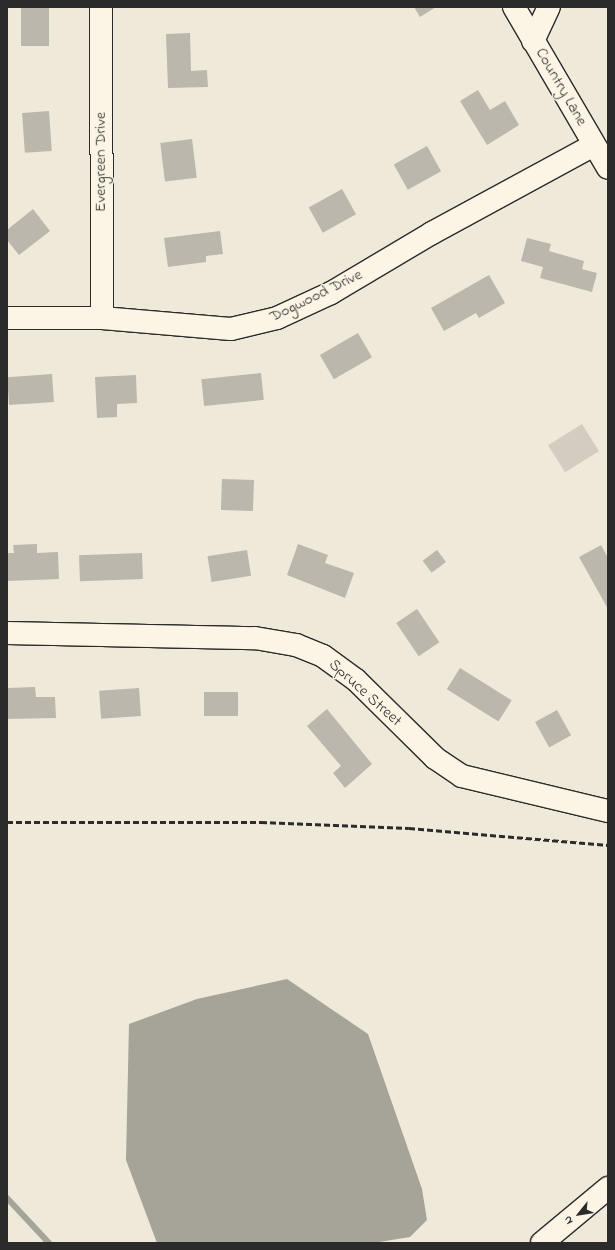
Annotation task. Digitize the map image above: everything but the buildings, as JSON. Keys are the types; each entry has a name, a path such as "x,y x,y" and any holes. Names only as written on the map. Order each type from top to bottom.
{"main road":[{"name":"Evergreen Drive","path":"101,7 102,318"},
{"name":"Country Lane","path":"514,7 608,168"},
{"path":"533,40 549,7"},
{"name":"Dogwood Drive","path":"7,318 102,318 231,329 278,318 330,293 432,233 594,145"},
{"name":"Spruce Street","path":"7,633 256,638 296,645 323,656 356,680 435,758 462,776 608,811"},
{"path":"542,1243 608,1188"}],"shaded area":[{"path":"582,424 599,451 565,472 548,445"},
{"path":"287,979 368,1034 422,1189 427,1220 410,1237 373,1243 157,1243 126,1160 129,1024 197,999"}],"waterway":[{"path":"7,1198 49,1243"}],"railway":[{"path":"7,822 261,822 409,828 608,845"}]}
